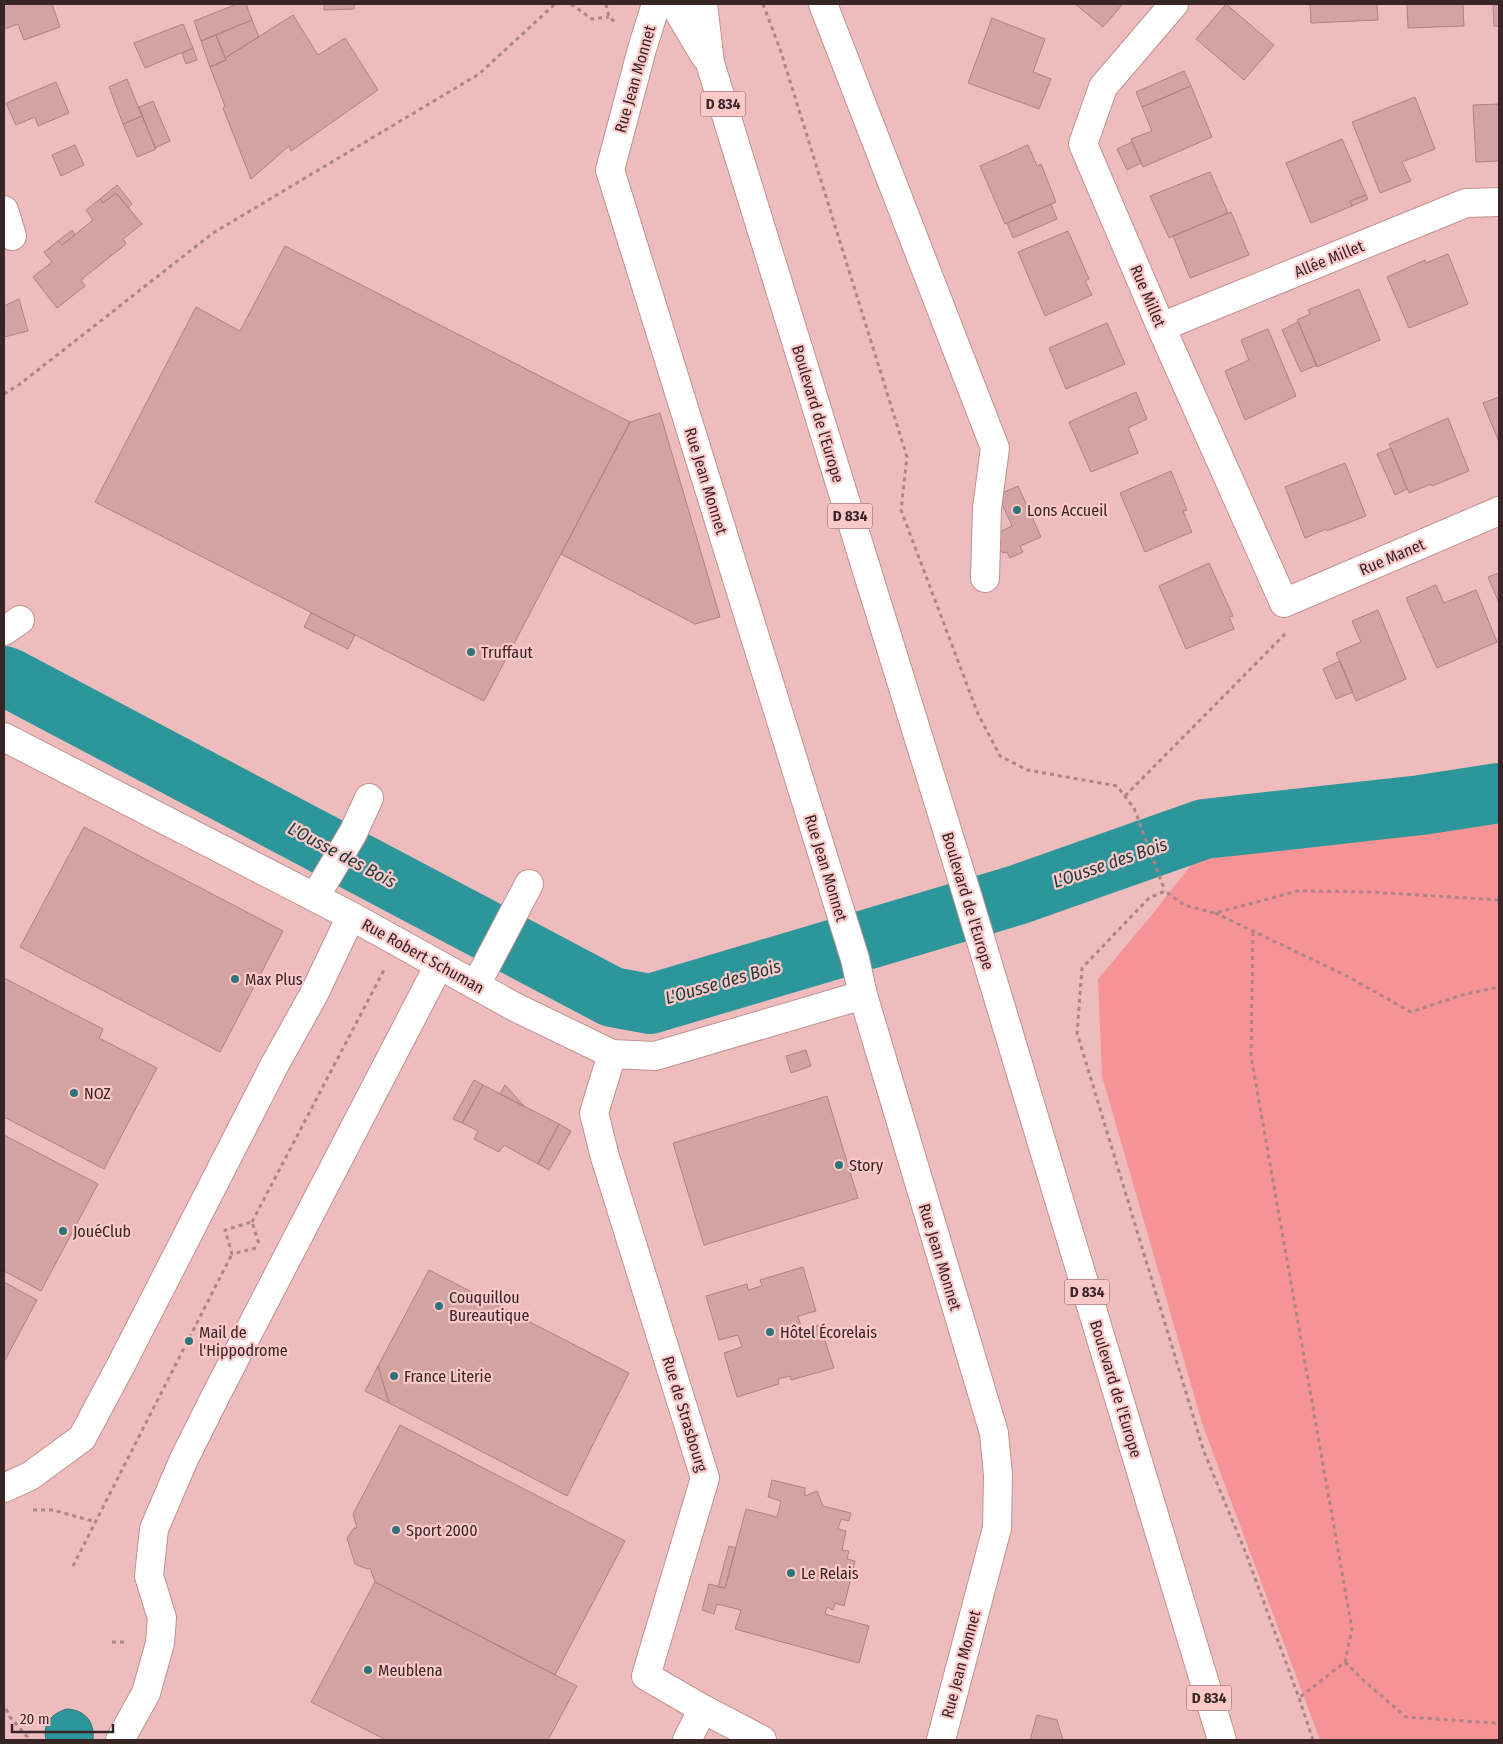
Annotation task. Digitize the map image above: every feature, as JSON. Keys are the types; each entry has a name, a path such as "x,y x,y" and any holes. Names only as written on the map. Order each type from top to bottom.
{"street":[{"name":"Rue Jean Monnet","path":"656,4 610,170 855,959 862,995 994,1433 998,1475 997,1528 942,1740"},
{"name":"Boulevard de l'Europe","path":"674,4 710,63"},
{"name":"Boulevard de l'Europe","path":"703,4 710,63 965,888 1222,1740"},
{"path":"823,4 995,448 987,508 985,578"},
{"name":"Rue Millet","path":"1174,4 1103,87 1083,144 1161,327 1284,603"},
{"name":"Allée Millet","path":"1161,327 1466,203 1499,202"},
{"path":"4,210 12,236"},
{"name":"Rue Manet","path":"1284,603 1499,511"},
{"name":"Rue Robert Schuman","path":"4,737 351,916 513,1006 612,1054 655,1056 862,995"},
{"path":"314,897 353,833 369,798"},
{"path":"476,985 529,884"},
{"path":"4,1488 30,1476 82,1438 275,1064 314,994 351,916"},
{"path":"120,1740 146,1692 160,1643 162,1618 149,1576 154,1529 184,1459 217,1393 439,965"},
{"name":"Rue de Strasbourg","path":"612,1054 594,1114 608,1167 705,1478 646,1676 762,1740"},
{"path":"687,1740 703,1709"}],"path":[{"path":"4,394 20,384 213,233 479,74 555,4"},
{"path":"571,4 592,19 609,17"},
{"path":"763,4 780,49 907,457 901,510 978,714 1000,756 1028,770 1117,786 1134,808 1165,891 1184,905 1215,913 1347,976 1411,1012 1462,995 1499,988"},
{"path":"1125,796 1285,634 1284,603"},
{"path":"1165,891 1149,898 1082,968 1077,1034 1204,1452 1245,1551 1313,1740"},
{"path":"1215,913 1298,891 1372,892 1499,900"},
{"path":"1253,932 1251,1056 1352,1630 1345,1662 1299,1698"},
{"path":"232,1254 260,1247 252,1222 388,963 394,941"},
{"path":"73,1566 232,1254 225,1230 252,1222"},
{"path":"25,1510 53,1510 96,1522"},
{"path":"1345,1662 1406,1717 1494,1723 1499,1721"},
{"path":"6,1710 30,1740"}],"shaded area":[{"path":"1499,821 1499,1740 1320,1740 1203,1426 1102,1076 1098,979 1207,845"}],"water":[{"path":"67,1709 79,1712 88,1718 92,1728 93,1740 46,1740 45,1729 49,1720 57,1713"}],"building":[{"path":"4,4 52,4 60,27 24,40 18,24 4,29"},
{"path":"237,4 246,4 252,20 201,41 194,21"},
{"path":"324,4 354,4 354,9 324,10"},
{"path":"1075,4 1121,4 1122,5 1103,27"},
{"path":"1226,4 1274,45 1244,80 1196,39"},
{"path":"1310,4 1377,4 1378,20 1311,23"},
{"path":"1407,4 1463,4 1464,26 1408,28"},
{"path":"1493,4 1499,4 1499,26 1494,26"},
{"path":"293,15 318,55 345,38 378,90 291,151 289,146 251,179 223,108 225,106 210,67 226,60 225,58"},
{"path":"992,18 1045,39 1033,72 1051,79 1039,109 968,83"},
{"path":"252,20 259,37 225,58 216,35"},
{"path":"183,24 193,48 145,68 134,43"},
{"path":"216,35 226,60 210,67 201,41"},
{"path":"193,48 197,60 186,64 182,53"},
{"path":"1184,71 1191,86 1142,107 1136,92"},
{"path":"127,79 142,116 123,124 109,87"},
{"path":"56,82 69,113 38,126 35,117 16,125 6,103"},
{"path":"1191,86 1212,137 1143,167 1131,139 1152,131 1142,107"},
{"path":"1415,97 1435,149 1402,162 1411,181 1380,193 1352,122"},
{"path":"153,101 170,141 155,148 139,107"},
{"path":"1499,104 1499,161 1476,162 1473,105"},
{"path":"142,116 156,149 137,157 123,124"},
{"path":"1342,139 1366,195 1350,201 1352,206 1311,223 1286,163"},
{"path":"1132,142 1141,163 1127,170 1117,149"},
{"path":"75,145 84,165 61,176 52,155"},
{"path":"1028,145 1037,166 1041,164 1056,202 1005,224 980,166"},
{"path":"1210,172 1228,213 1169,238 1150,196"},
{"path":"117,185 132,204 128,208 116,193 103,203 100,199"},
{"path":"116,193 142,224 123,239 126,244 81,280 85,286 57,308 33,277 52,262 44,252 58,241 62,245 93,220 86,210 100,199 103,203"},
{"path":"1366,195 1368,199 1352,206 1350,201"},
{"path":"1051,204 1057,219 1013,238 1007,223"},
{"path":"1231,212 1249,255 1190,278 1173,236"},
{"path":"72,230 75,235 62,245 58,241"},
{"path":"1068,231 1089,279 1085,281 1092,295 1045,316 1018,252"},
{"path":"285,246 630,422 484,701 95,502 196,307 240,331"},
{"path":"1448,254 1468,304 1409,328 1387,277 1425,260 1426,263"},
{"path":"1359,289 1380,340 1317,367 1297,320 1310,314 1308,310"},
{"path":"19,299 28,331 4,337 4,306"},
{"path":"1298,322 1317,365 1301,372 1282,330"},
{"path":"1107,323 1125,364 1066,389 1049,348"},
{"path":"1268,329 1296,396 1245,420 1225,371 1249,360 1241,340"},
{"path":"1136,392 1147,419 1128,428 1138,453 1091,472 1069,422"},
{"path":"1499,397 1499,442 1483,403"},
{"path":"660,413 720,617 695,624 561,554 630,422"},
{"path":"1448,418 1469,471 1409,493 1389,444"},
{"path":"1391,448 1407,489 1395,495 1377,454"},
{"path":"1345,463 1366,516 1305,538 1285,487"},
{"path":"1171,471 1187,510 1183,511 1192,532 1145,552 1120,493"},
{"name":"Lons Accueil","path":"1018,486 1041,537 1020,546 1023,552 1010,558 1007,552 1000,551 993,535 1012,526 998,495"},
{"path":"1209,563 1233,616 1229,617 1234,629 1186,649 1159,586"},
{"path":"1499,573 1499,603 1488,577"},
{"path":"1436,585 1444,603 1476,590 1497,642 1437,668 1406,598"},
{"path":"1378,610 1406,679 1356,701 1336,653 1361,642 1352,621"},
{"path":"311,613 355,635 348,649 304,627"},
{"path":"1340,661 1353,692 1336,699 1323,669"},
{"path":"84,827 283,931 220,1052 20,947"},
{"name":"NOZ","path":"4,978 103,1029 99,1038 157,1068 104,1169 4,1117"},
{"path":"806,1050 811,1066 791,1073 786,1056"},
{"path":"474,1080 483,1085 462,1123 453,1119"},
{"path":"483,1085 559,1124 538,1164 504,1145 499,1152 474,1139 478,1131 462,1123"},
{"path":"505,1085 525,1107 500,1094"},
{"path":"827,1096 858,1198 704,1245 673,1143"},
{"path":"559,1124 571,1131 549,1170 538,1164"},
{"path":"4,1135 98,1184 41,1291 4,1271"},
{"name":"Hôtel Écorelais","path":"803,1267 816,1311 798,1316 802,1330 820,1325 834,1368 791,1380 790,1376 778,1379 779,1384 737,1397 724,1353 742,1347 738,1335 719,1340 706,1296 747,1284 748,1290 762,1286 760,1280"},
{"path":"429,1270 629,1373 567,1496 389,1403 378,1366"},
{"path":"4,1282 37,1300 4,1362"},
{"path":"378,1366 389,1403 365,1391"},
{"path":"400,1425 625,1541 555,1675 375,1582 370,1568 367,1569 355,1564 347,1538 354,1528 357,1528 353,1514"},
{"name":"Le Relais","path":"772,1480 805,1488 805,1496 817,1491 823,1506 851,1513 849,1521 841,1519 838,1529 846,1531 842,1550 849,1551 847,1559 855,1561 844,1606 835,1603 833,1610 827,1607 825,1614 869,1626 859,1663 735,1629 741,1610 717,1604 714,1614 702,1610 709,1584 725,1588 746,1509 777,1517 781,1501 768,1497"},
{"path":"729,1546 736,1548 725,1588 718,1587"},
{"path":"375,1582 577,1686 548,1740 386,1740 311,1702"},
{"path":"1037,1715 1057,1720 1063,1740 1030,1740"}],"waterway":[{"name":"L'Ousse des Bois","path":"4,676 612,997 650,1004 1017,895 1204,829 1421,805 1499,793"}],"place":[{"name":"Lons Accueil","path":"1017,510"},
{"name":"Truffaut","path":"471,652"},
{"name":"Max Plus","path":"235,979"},
{"name":"NOZ","path":"74,1093"},
{"name":"Story","path":"839,1165"},
{"name":"JouéClub","path":"63,1231"},
{"name":"Couquillou Bureautique","path":"439,1306"},
{"name":"Hôtel Écorelais","path":"770,1332"},
{"name":"Mail de l'Hippodrome","path":"189,1341"},
{"name":"France Literie","path":"394,1376"},
{"name":"Sport 2000","path":"396,1530"},
{"name":"Le Relais","path":"791,1573"},
{"name":"Meublena","path":"368,1670"}]}
